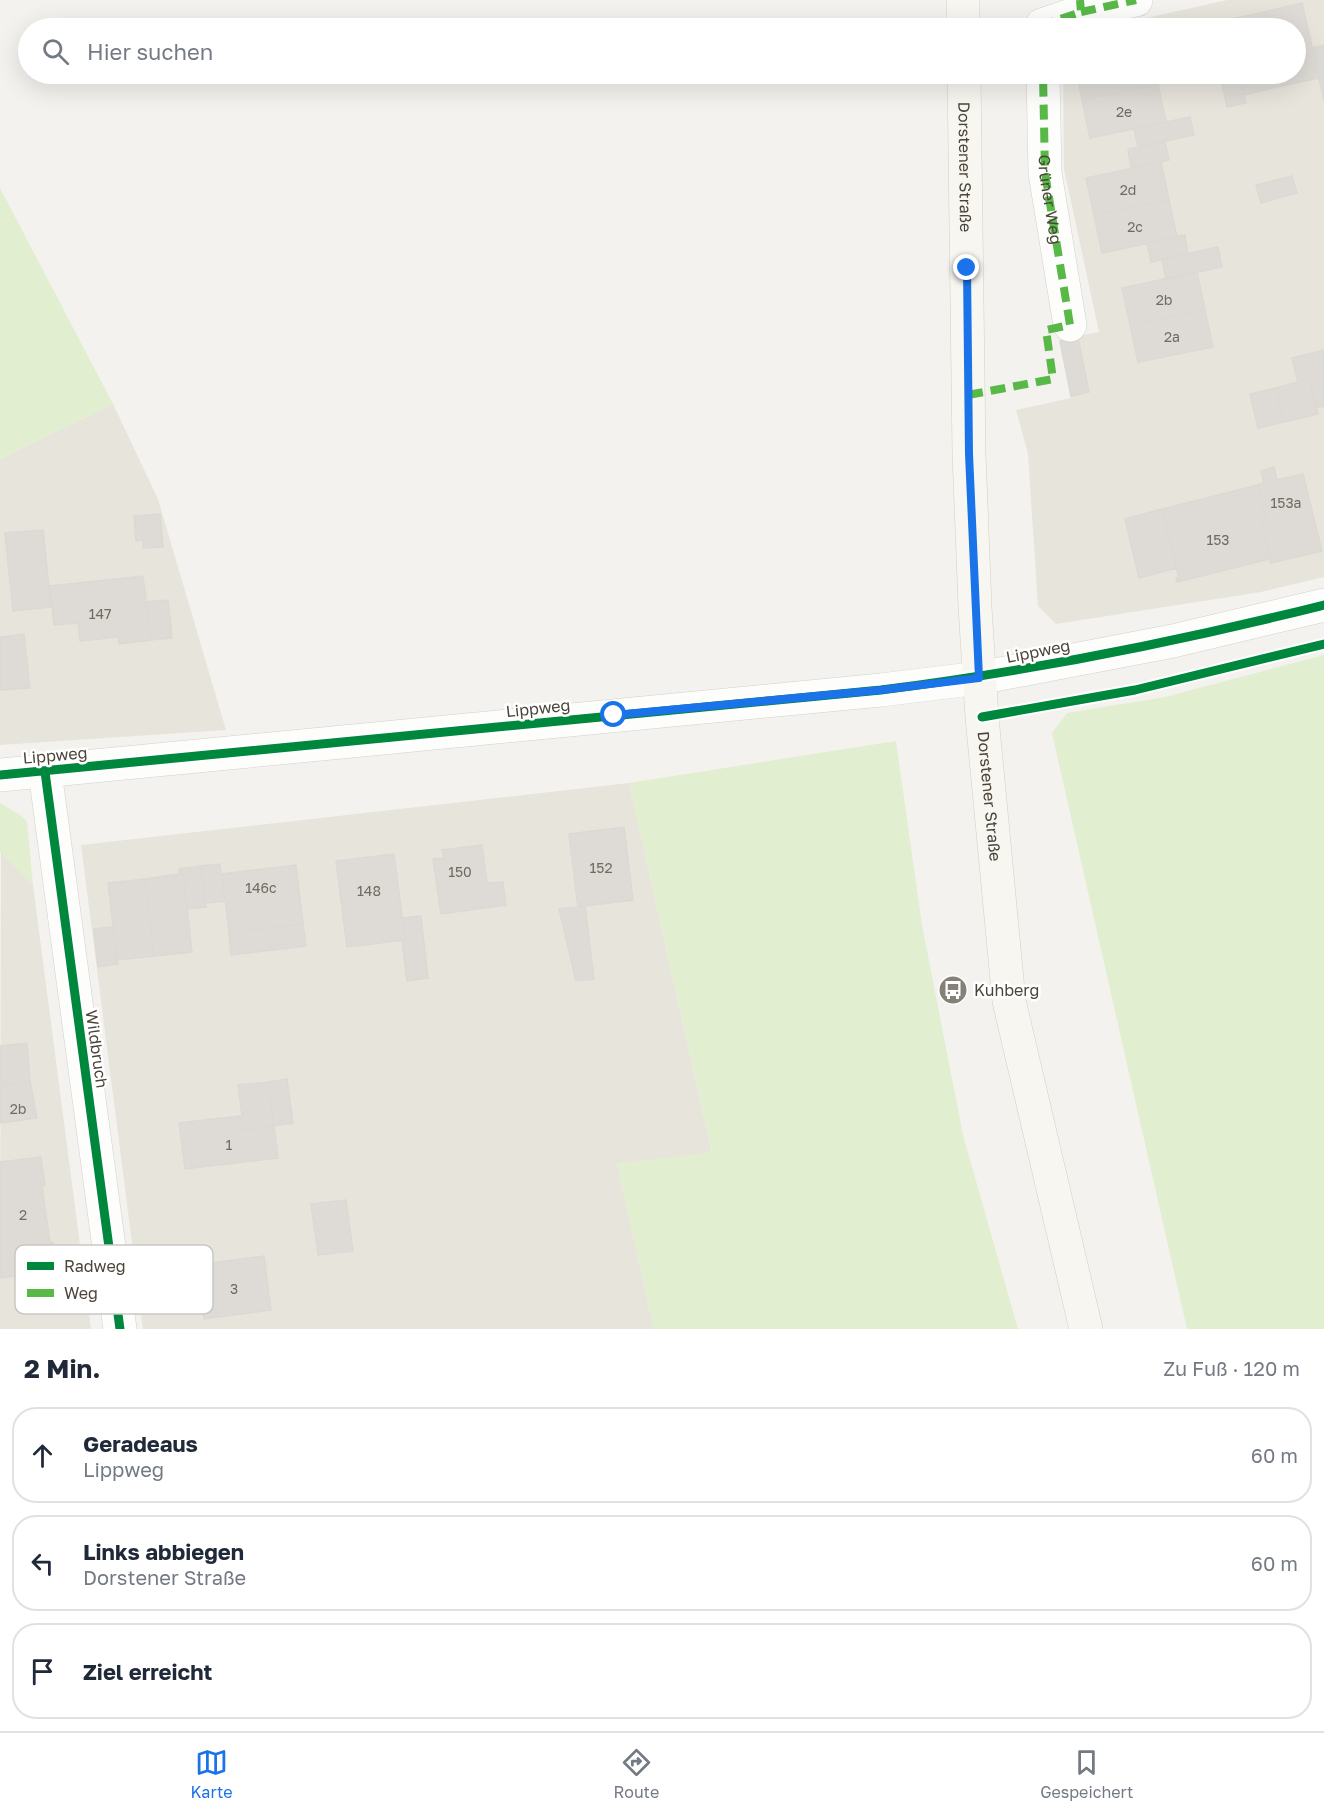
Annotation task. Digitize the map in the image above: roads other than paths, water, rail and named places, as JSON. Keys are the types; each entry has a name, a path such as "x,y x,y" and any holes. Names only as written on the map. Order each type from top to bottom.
{"main road":[{"path":"963,0 963,18"},
{"name":"Dorstener Straße","path":"964,84 969,454 979,678 1009,1001 1086,1329"}],"street":[{"path":"1056,18 1080,6 1136,0"},
{"name":"Grüner Weg","path":"1043,84 1045,173 1070,325"},
{"name":"Lippweg","path":"0,775 869,691 979,678 1173,641 1324,605"},
{"name":"Wildbruch","path":"45,772 109,1245"},
{"name":"Wildbruch","path":"118,1314 120,1329"}],"place":[{"name":"Kuhberg","path":"953,990"}]}
